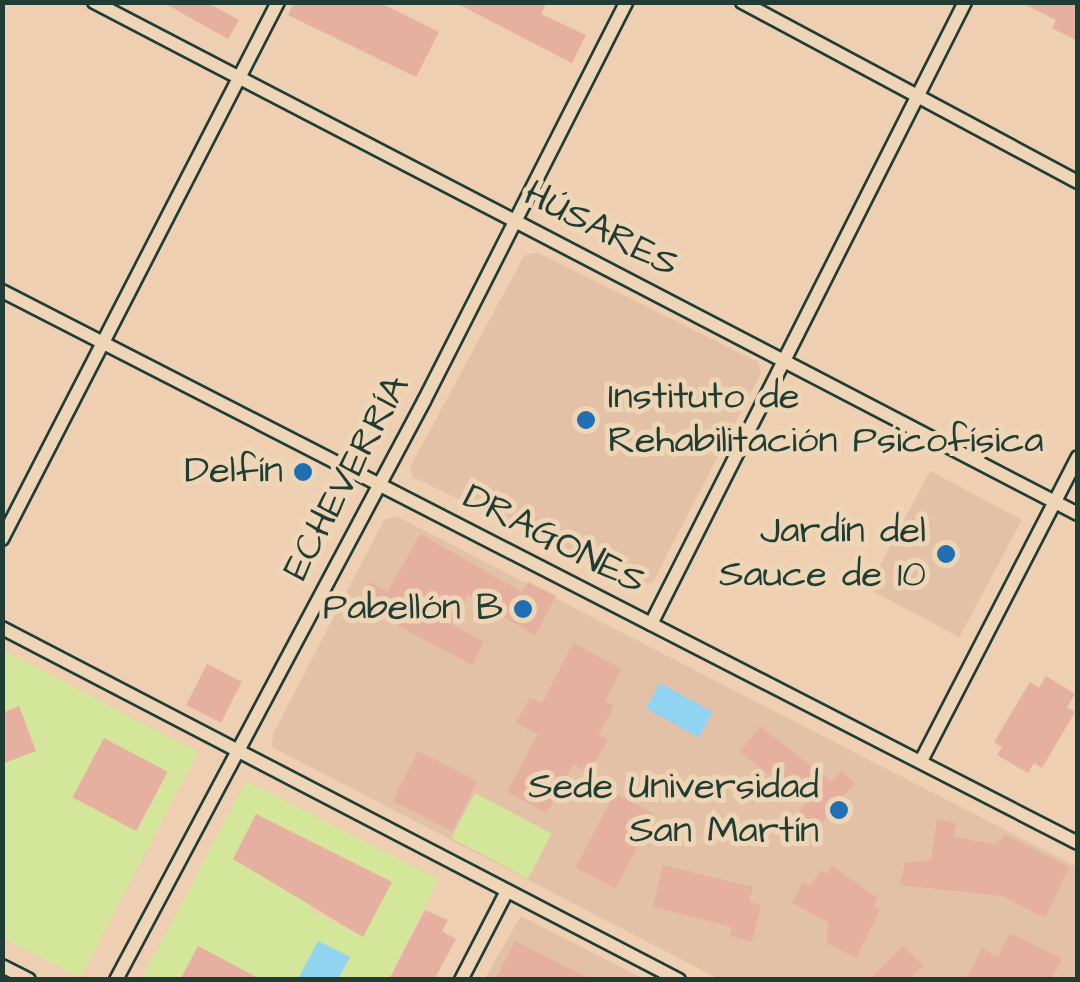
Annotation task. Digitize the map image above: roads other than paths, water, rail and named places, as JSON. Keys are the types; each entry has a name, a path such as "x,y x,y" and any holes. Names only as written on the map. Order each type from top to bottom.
{"street":[{"name":"HÚSARES","path":"94,2 1078,514"},
{"path":"2,540 278,2"},
{"name":"ECHEVERRÍA","path":"116,980 517,220 626,2"},
{"path":"742,2 1078,182"},
{"path":"651,624 965,2"},
{"name":"DRAGONES","path":"2,292 1078,843"},
{"path":"921,761 1078,457"},
{"path":"2,628 678,980"},
{"path":"461,980 507,890"},
{"path":"2,966 29,980"}],"water":[{"path":"660,683 712,712 698,737 646,708"},
{"path":"318,941 350,957 338,979 298,979"}],"place":[{"name":"Instituto de Rehabilitación Psicofísica","path":"586,420"},
{"name":"Delfín","path":"303,472"},
{"name":"Jardín del Sauce de 10","path":"946,554"},
{"name":"Pabellón B","path":"523,609"},
{"name":"Sede Universidad San Martín","path":"839,810"}]}
